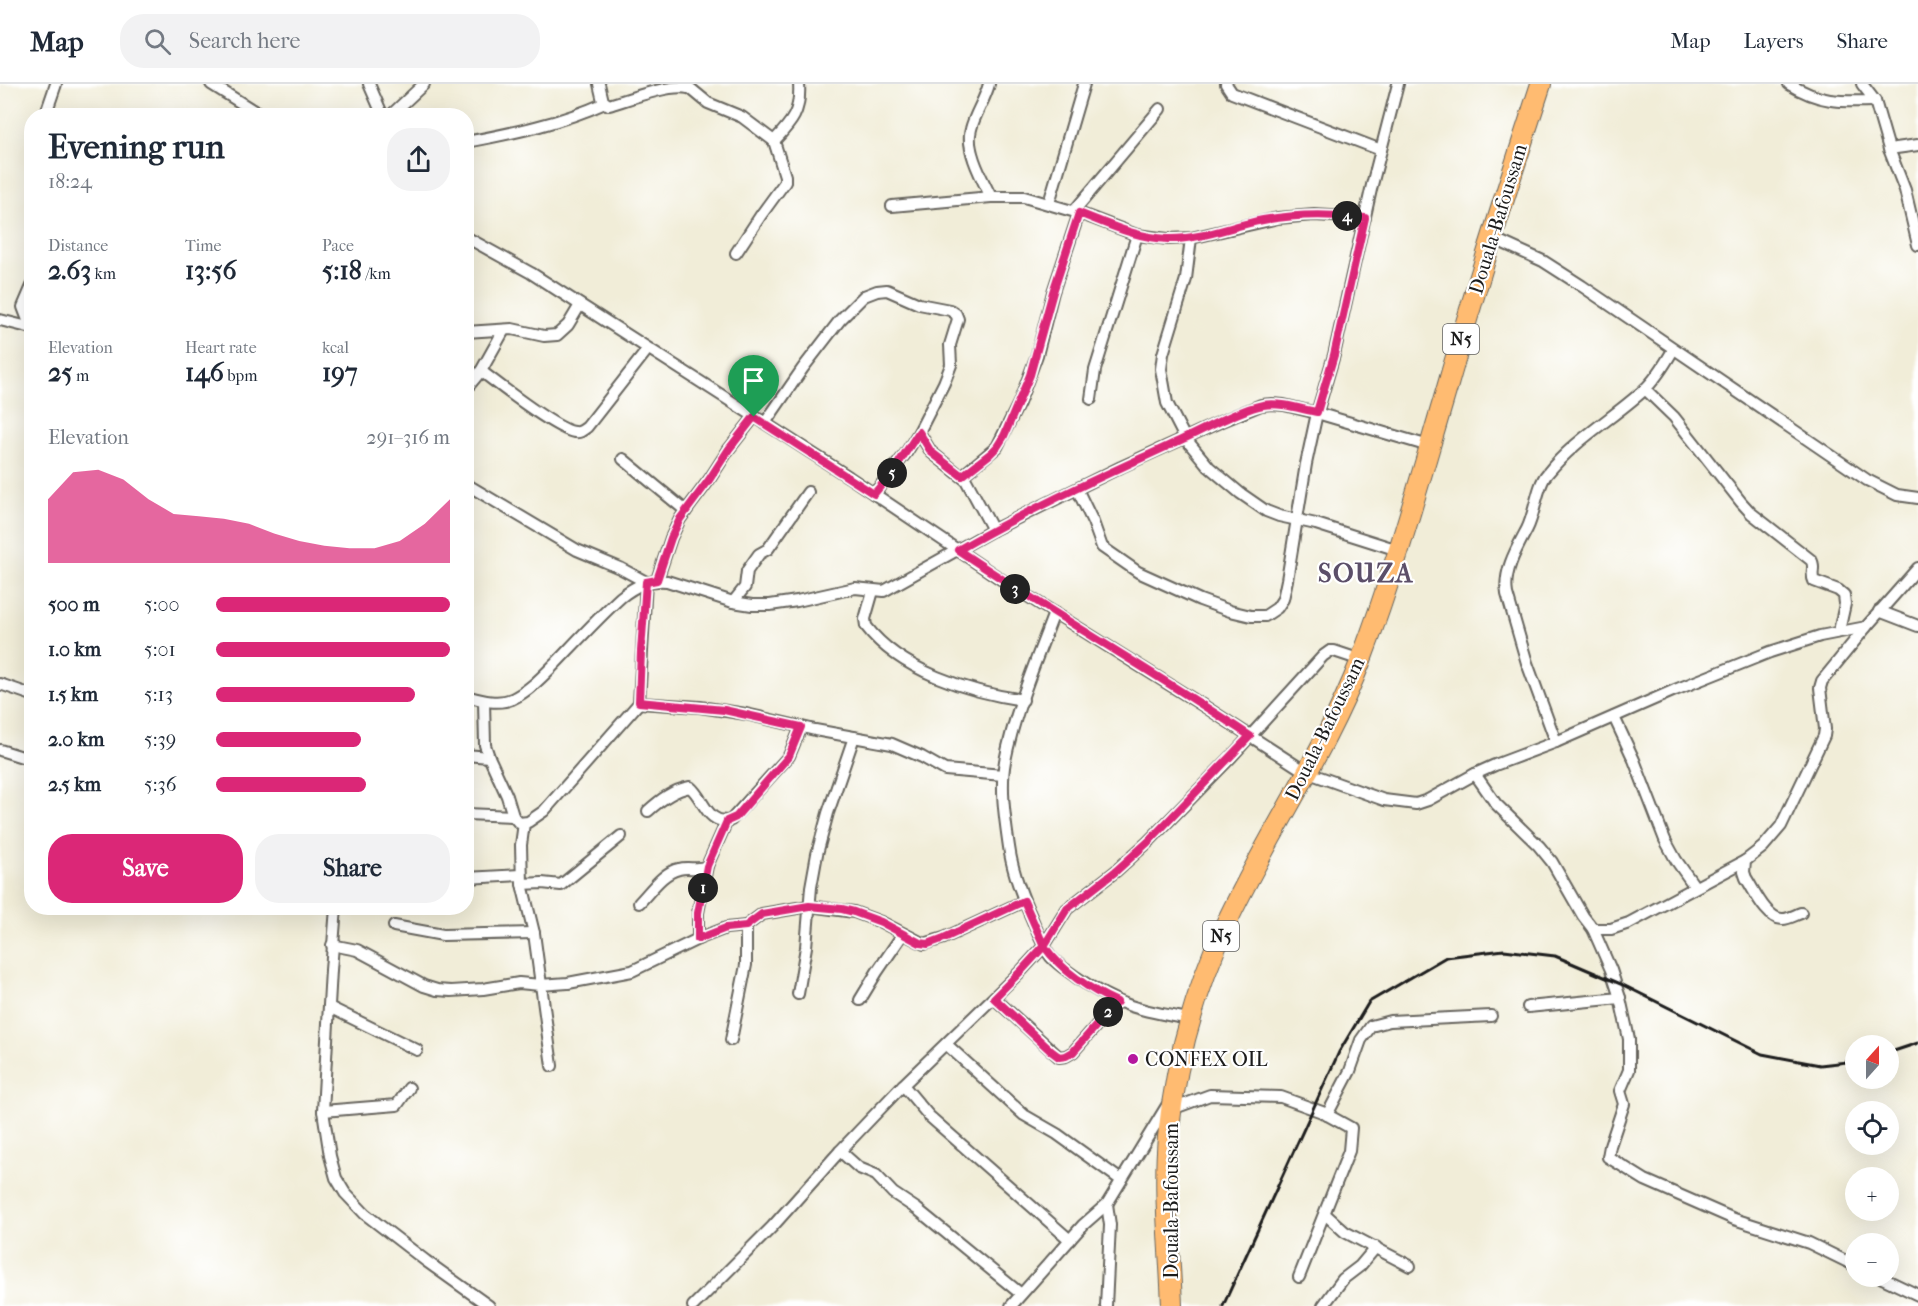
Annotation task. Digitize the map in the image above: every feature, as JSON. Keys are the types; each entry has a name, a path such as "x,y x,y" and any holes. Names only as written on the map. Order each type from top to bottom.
{"highway":[{"name":"Douala-Bafoussam","path":"1172,1306 1167,1158 1173,1102 1190,1019 1226,925 1253,869 1339,710 1361,660 1398,550 1491,237 1540,84"}],"street":[{"path":"48,108 56,84"},
{"path":"212,84 243,108"},
{"path":"369,84 380,108"},
{"path":"398,108 424,84"},
{"path":"599,84 605,103"},
{"path":"774,141 793,120 798,110 799,84"},
{"path":"989,84 970,133 973,154 991,197"},
{"path":"1049,203 1084,84"},
{"path":"1226,84 1232,93 1381,150"},
{"path":"1077,489 1104,550 1155,580 1200,600 1251,616 1265,616 1272,612 1282,599 1317,412 1334,355 1398,84"},
{"path":"1789,84 1807,95 1840,102 1875,101"},
{"path":"1863,84 1875,101 1889,149 1905,190 1918,245"},
{"path":"474,140 524,131 605,103 609,105 664,89 687,86 708,103 742,117 774,141 785,176 785,182 736,253"},
{"path":"962,476 990,454 1004,436 1040,345 1077,212 1114,162 1160,109"},
{"path":"1889,149 1918,145"},
{"path":"892,206 991,197 1024,197 1077,212 1137,235 1168,239 1191,238 1278,218 1314,215 1365,218"},
{"path":"1091,399 1095,370 1137,235"},
{"path":"1491,237 1543,261 1582,286 1867,480 1897,495 1918,498"},
{"path":"1191,238 1186,279 1163,354 1161,369 1167,403 1185,438 1209,467 1248,498 1272,513 1398,550"},
{"path":"474,241 531,273 1054,613 1306,772 1384,801 1416,804 1428,800 1475,774 1770,652 1839,631 1866,627"},
{"path":"765,423 840,320 864,296 887,290 919,304 950,310 956,314 958,319 950,345 951,365 947,375 919,432 894,470 874,494"},
{"path":"474,332 512,329 544,336 557,335 568,325 580,305"},
{"path":"0,320 24,326"},
{"path":"474,379 481,371 504,330"},
{"path":"481,371 555,424 575,433 587,427 648,350"},
{"path":"1556,742 1527,663 1507,594 1506,586 1514,555 1530,522 1545,476 1591,432 1645,389 1660,372 1674,350"},
{"path":"1645,389 1686,431 1716,472 1751,513 1810,560 1814,566 1812,577 1814,581 1838,590 1844,595 1845,604 1839,631"},
{"path":"474,698 500,702 526,691 632,588 652,581 667,581 733,602 770,605 855,588 884,591 993,530 1185,438 1261,405 1284,405 1317,412 1429,446"},
{"path":"484,701 485,745 513,816 516,821 524,823 554,800 639,702 641,651 652,581 686,511 754,417"},
{"path":"919,432 931,452 962,476 993,530"},
{"path":"623,459 686,511"},
{"path":"474,489 577,550 652,581"},
{"path":"733,602 745,587 747,571 759,554 768,549 808,492"},
{"path":"1593,929 1611,929 1623,925 1671,902 1695,886 1745,861 1773,836 1790,811 1824,736 1820,688 1822,681 1918,568"},
{"path":"873,591 865,619 866,626 887,648 930,673 971,690 1023,700"},
{"path":"1880,611 1918,626"},
{"path":"1054,613 1023,700 1003,775 1011,862 1024,901 1044,946 1052,958 1065,969 1117,1002 1144,1011 1190,1019"},
{"path":"693,1306 772,1227 840,1150 903,1085 1022,970 1044,946 1067,909 1116,871 1148,842 1326,653 1339,652 1361,660"},
{"path":"0,684 24,692"},
{"path":"639,702 724,710 891,744 945,770 1003,775"},
{"path":"1614,717 1634,760 1665,840 1695,886"},
{"path":"648,812 660,800 690,786 714,817 723,822 736,817 784,763 792,751 801,727"},
{"path":"798,994 806,947 813,874 822,836 854,737"},
{"path":"0,750 24,758"},
{"path":"474,756 489,757"},
{"path":"1475,774 1496,804 1552,862 1593,929 1611,970 1629,1039 1630,1059 1627,1078 1620,1091 1624,1104 1608,1157 1646,1180 1724,1215 1809,1243 1845,1261"},
{"path":"474,814 513,816"},
{"path":"698,939 698,913 707,866 727,821"},
{"path":"524,823 521,845 521,880 534,933 552,1066"},
{"path":"474,878 521,880 561,885 621,836"},
{"path":"1745,861 1746,878 1769,913 1785,920 1801,913"},
{"path":"639,903 676,869 700,870 707,866"},
{"path":"332,945 357,950 424,986 437,990 483,989 519,983 540,985 568,983 632,971 698,939 726,928 746,926 762,914 809,906 854,912 881,922 920,943 928,944 1024,901"},
{"path":"335,915 323,1111 336,1178 352,1201 426,1261 489,1306"},
{"path":"394,926 443,935 534,933"},
{"path":"731,1040 746,965 746,926"},
{"path":"860,1000 903,934"},
{"path":"994,998 1059,1057 1073,1052 1117,1002"},
{"path":"1528,1007 1620,998"},
{"path":"329,1007 417,1050"},
{"path":"1327,1115 1350,1071 1361,1040 1371,1026 1390,1021 1491,1016"},
{"path":"946,1044 1024,1115 1057,1134 1121,1180"},
{"path":"903,1085 929,1116 1070,1240"},
{"path":"323,1111 398,1105 409,1088"},
{"path":"1011,1306 1083,1225 1107,1204 1173,1102 1210,1095 1281,1097 1327,1115 1351,1128 1349,1151 1299,1277"},
{"path":"840,1150 860,1168 876,1175 893,1193 917,1209 1021,1294"},
{"path":"1106,1306 1110,1225 1107,1204"},
{"path":"1325,1214 1345,1232 1410,1266"},
{"path":"1323,1306 1342,1279 1360,1266 1376,1247"},
{"path":"1899,1285 1918,1294"},
{"path":"707,1292 708,1306"}],"railway":[{"path":"1223,1306 1339,1052 1369,1002 1446,957 1504,950 1555,956 1623,985 1762,1054 1820,1065 1845,1062"},
{"path":"1899,1049 1918,1043"}],"place":[{"name":"CONFEX OIL","path":"1133,1059"}],"district":[{"name":"SOUZA","path":"1366,573"}],"route":[{"path":"754,417 680,519 657,580 646,582 639,702 724,710 801,727 792,751 784,763 736,817 727,821 707,866 698,913 698,939 726,928 746,926 762,914 809,906 854,912 881,922 920,943 928,944 1024,901 1044,946 994,998 1051,1051 1059,1057 1066,1056 1073,1052 1117,1002 1065,969 1052,958 1044,946 1067,909 1116,871 1148,842 1250,736 1008,584 958,550 993,530 1121,467 1261,405 1284,405 1317,412 1334,355 1365,218 1314,215 1278,218 1191,238 1168,239 1137,235 1079,213 1053,292 1037,355 1004,436 990,454 962,476 931,452 919,432 894,470 874,494 754,417"}]}
